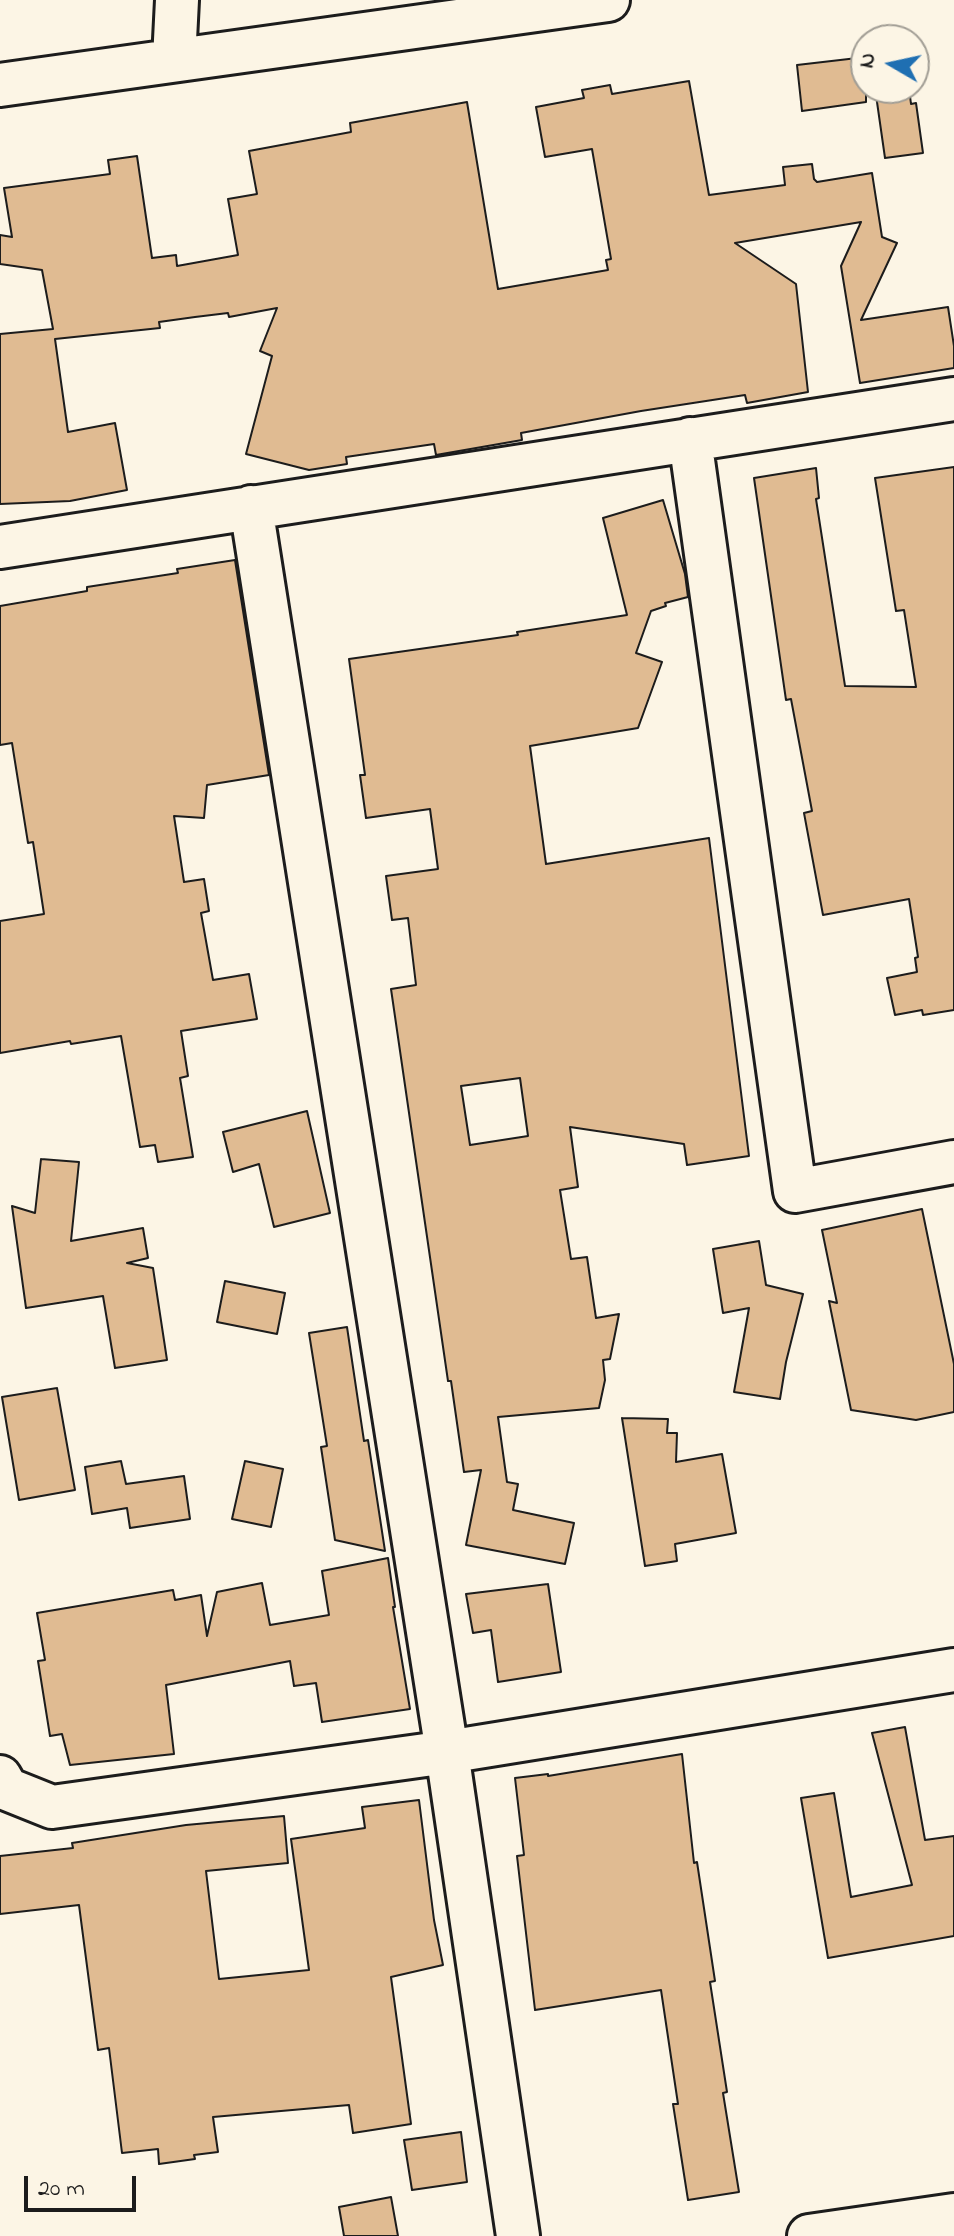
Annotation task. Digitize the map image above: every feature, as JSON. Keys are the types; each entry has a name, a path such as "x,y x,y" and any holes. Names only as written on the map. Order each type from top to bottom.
{"street":[{"path":"174,60 177,0"},
{"path":"0,85 608,0"},
{"path":"0,547 954,399"},
{"path":"690,439 795,1191 954,1162"},
{"path":"251,507 447,1752 518,2236"},
{"path":"0,1816 447,1752 954,1670"},
{"path":"0,1777 7,1789 52,1807"},
{"path":"809,2236 954,2215"}],"building":[{"path":"850,59 852,104 802,111 797,65"},
{"path":"689,81 709,195 785,185 783,167 812,164 817,182 872,173 882,237 897,243 861,320 948,307 954,368 860,383 841,266 861,222 735,243 796,284 808,392 747,403 745,395 641,411 521,433 522,440 436,455 434,444 346,457 347,464 309,470 246,454 272,356 260,351 277,308 229,317 228,313 159,322 160,328 55,339 68,432 115,423 127,490 70,501 0,504 0,334 53,329 42,270 0,264 0,235 12,237 4,188 110,174 108,160 137,156 152,258 176,255 177,266 238,255 228,199 257,194 249,151 351,132 350,123 467,102 498,289 608,270 606,260 611,259 592,149 545,157 536,107 584,98 582,90 610,85 612,94"},
{"path":"877,104 916,104 923,153 885,158"},
{"path":"954,467 954,1010 923,1015 922,1010 895,1015 887,978 917,972 915,958 918,957 909,899 823,915 804,813 812,811 791,699 786,700 754,478 816,468 819,498 816,499 845,686 916,687 904,610 896,611 875,478"},
{"path":"663,500 685,574 688,597 665,603 666,606 651,611 636,653 662,662 638,728 530,746 546,864 709,838 749,1156 687,1165 684,1144 570,1127 578,1187 560,1190 571,1259 587,1257 596,1318 619,1314 610,1359 603,1360 605,1380 599,1408 498,1417 507,1482 518,1484 513,1510 574,1523 565,1564 466,1545 481,1470 464,1472 451,1381 448,1381 391,989 416,985 408,918 392,920 386,876 438,869 430,809 366,818 360,775 365,775 349,659 518,635 517,632 627,615 603,518","holes":["520,1078 528,1136 470,1145 461,1086"]},
{"path":"235,560 269,775 207,785 204,818 174,816 184,882 204,879 209,911 201,913 213,980 249,974 257,1019 181,1031 188,1076 180,1078 193,1157 158,1162 155,1145 140,1147 121,1036 0,1053 0,921 44,914 33,842 28,843 12,743 0,745 0,606"},
{"path":"307,1111 330,1213 274,1227 259,1164 233,1172 223,1132"},
{"path":"41,1159 79,1162 71,1241 143,1228 148,1258 127,1263 153,1268 167,1360 115,1368 103,1296 26,1308 12,1206 35,1213"},
{"path":"922,1209 954,1364 954,1412 916,1420 851,1410 829,1301 837,1303 822,1230"},
{"path":"759,1241 766,1285 803,1294 780,1399 734,1392 749,1308 723,1313 713,1249"},
{"path":"225,1281 285,1293 277,1334 217,1322"},
{"path":"347,1327 385,1551 335,1540 321,1447 327,1446 309,1333"},
{"path":"57,1388 75,1490 19,1500 2,1397"},
{"path":"622,1418 668,1419 667,1433 677,1433 676,1462 722,1454 736,1533 675,1544 677,1561 645,1566"},
{"path":"121,1461 126,1484 184,1476 190,1519 130,1528 127,1508 92,1514 85,1467"},
{"path":"245,1461 283,1469 271,1527 232,1519"},
{"path":"388,1558 410,1709 322,1722 316,1683 294,1686 290,1661 166,1685 174,1754 70,1765 62,1734 50,1736 38,1661 45,1660 37,1613 173,1590 175,1600 201,1595 207,1636 217,1592 262,1583 270,1625 329,1615 322,1571"},
{"path":"548,1584 561,1672 498,1682 491,1630 473,1633 466,1594"},
{"path":"905,1727 925,1840 954,1836 954,1936 828,1958 801,1798 834,1793 851,1897 912,1885 872,1733"},
{"path":"682,1754 694,1863 697,1862 715,1981 710,1982 739,2192 688,2200 673,2104 678,2104 661,1990 535,2010 517,1856 524,1855 515,1778 548,1776"},
{"path":"419,1800 434,1920 443,1965 391,1977 411,2124 353,2133 349,2105 213,2117 218,2152 159,2164 158,2149 122,2153 109,2048 98,2050 79,1905 0,1914 0,1856 73,1848 72,1843 186,1825 284,1816 288,1863 206,1871 219,1979 309,1970 291,1839 365,1828 362,1807"},
{"path":"461,2132 467,2182 412,2190 404,2140"},
{"path":"391,2197 398,2236 344,2236 339,2207"}]}
